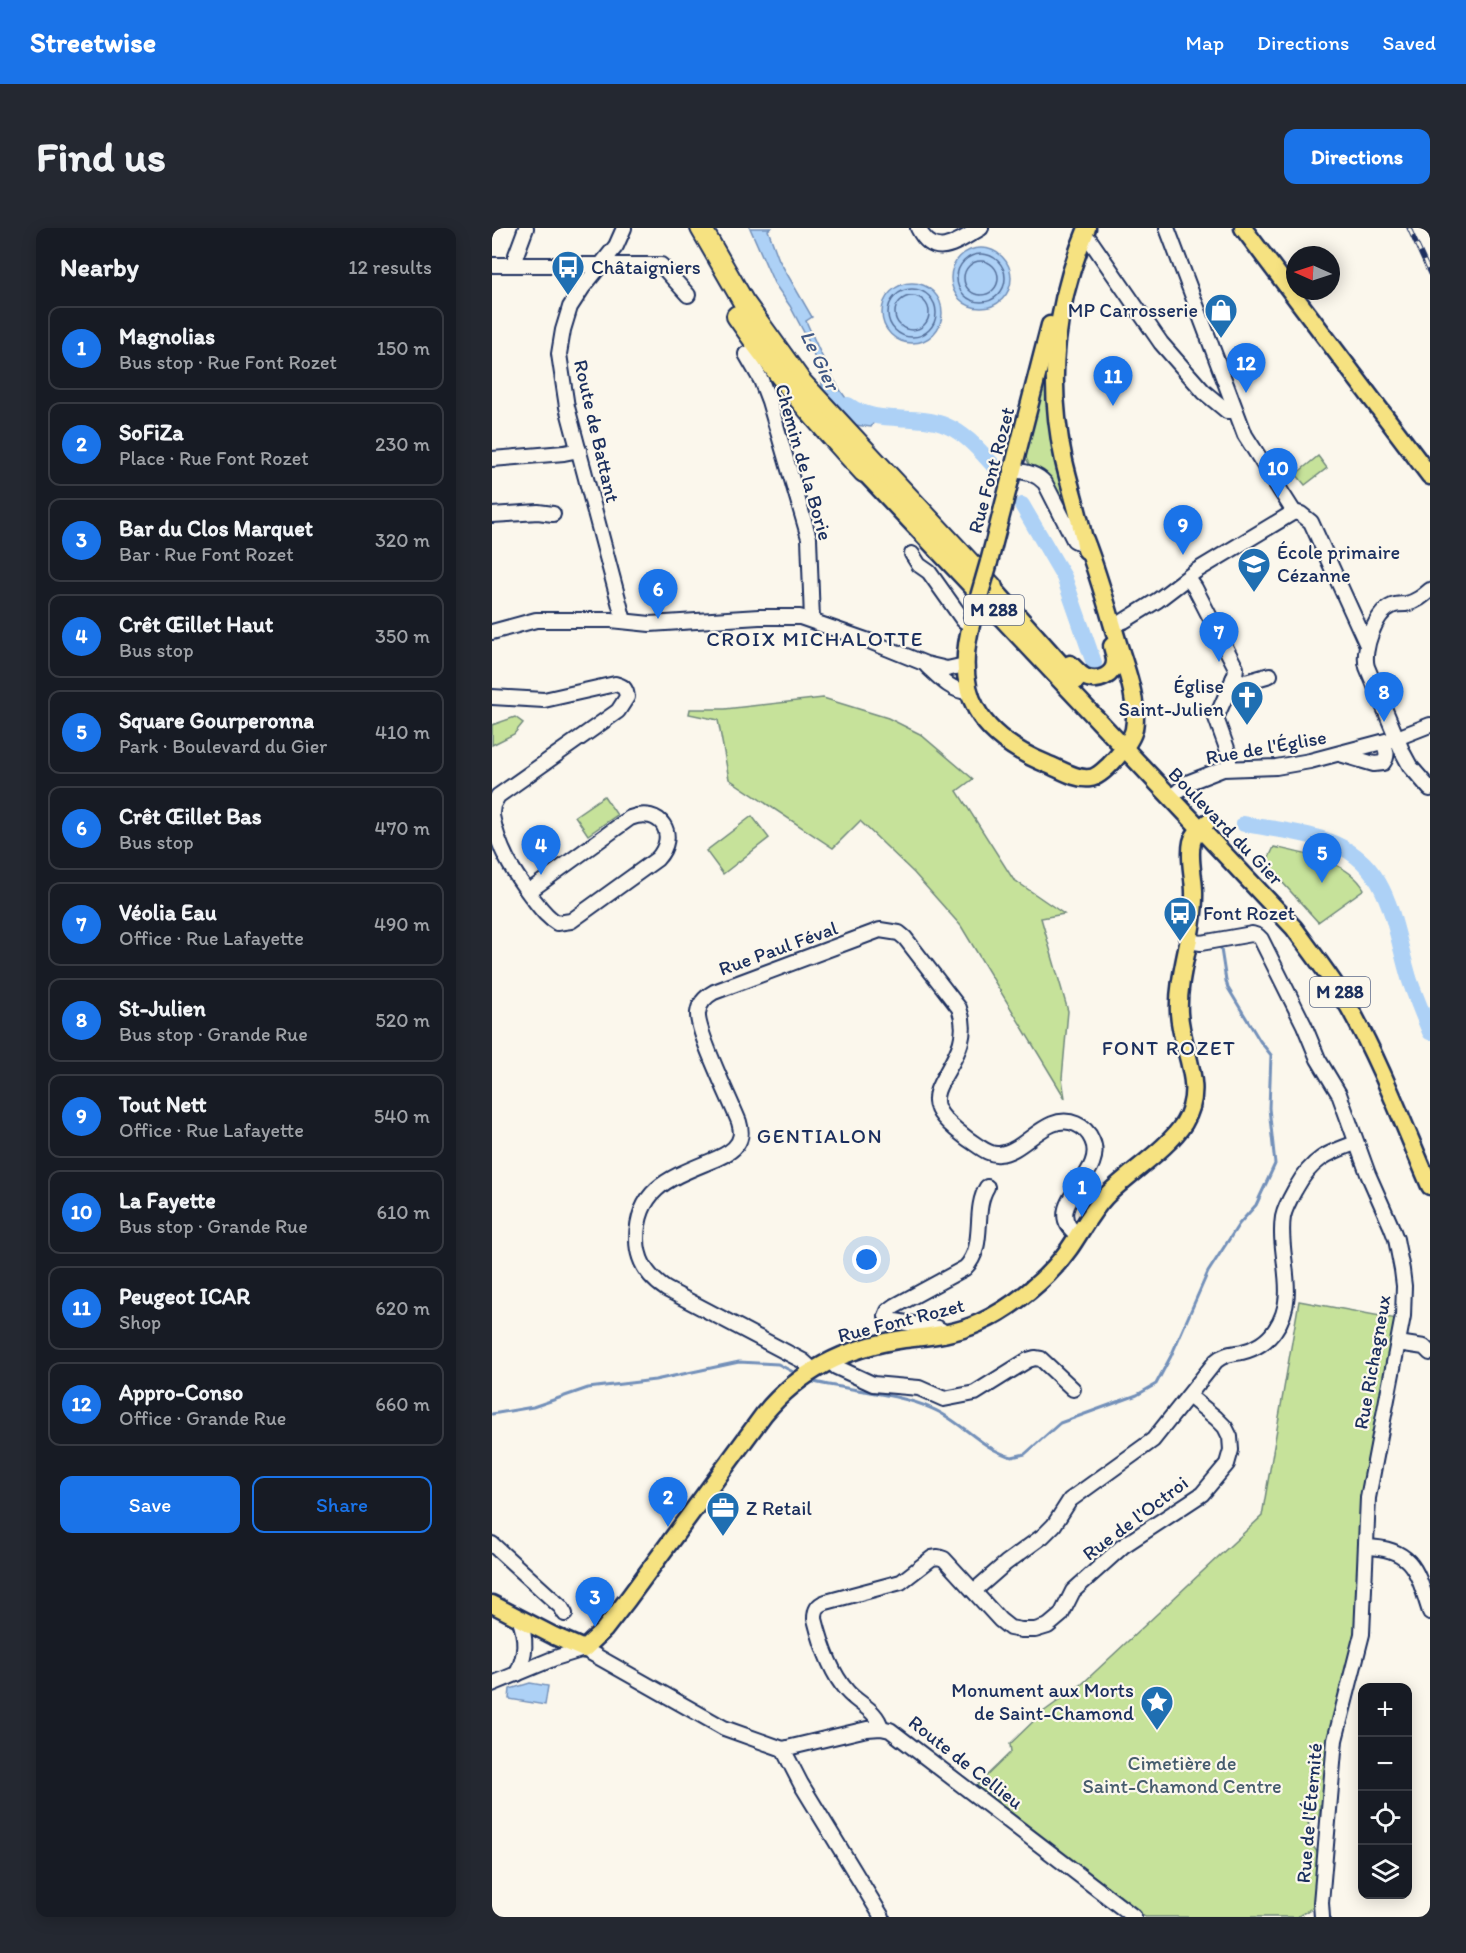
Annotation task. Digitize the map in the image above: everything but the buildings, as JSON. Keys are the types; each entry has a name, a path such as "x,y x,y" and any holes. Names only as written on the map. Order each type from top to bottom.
{"highway":[{"name":"M 288","path":"687,228 708,268 759,348 809,412 864,472"},
{"name":"M 288","path":"700,228 743,301 802,383 998,594"}],"main road":[{"path":"1243,228 1430,476"},
{"path":"998,594 1083,676 1098,679 1112,671 1115,661 1098,602 1059,434 1055,366 1062,293 1083,230"},
{"name":"Rue Font Rozet","path":"968,692 965,665 972,623 1036,386 1040,361 1062,293"},
{"path":"1036,386 1044,369 1055,366"},
{"name":"M 288","path":"864,472 1128,744"},
{"path":"968,692 975,709 1006,743 1020,753 1077,776 1086,778 1099,775 1128,744 1135,723 1133,700 1100,579 1084,540"},
{"name":"M 288","path":"998,594 1128,744"},
{"path":"1098,602 1113,626"},
{"name":"Boulevard du Gier","path":"1128,744 1306,928 1339,974 1372,1030 1430,1162"},
{"name":"Rue Font Rozet","path":"584,1649 604,1630 622,1607 764,1414 784,1391 831,1360 856,1349 880,1343 943,1335 981,1322 1035,1287 1063,1257 1103,1199 1178,1131 1188,1116 1192,1104 1193,1077 1181,1028 1179,1007 1194,896 1191,846 1194,836 1204,825"},
{"name":"Boulevard du Gier","path":"1204,825 1294,928 1330,976 1375,1055 1430,1186"},
{"path":"492,1605 584,1649"}],"street":[{"path":"515,265 516,255 526,228"},
{"name":"Route de Battant","path":"624,228 616,246 570,307 563,330 560,354 566,398 624,621"},
{"path":"918,228 926,242 939,247 951,244 981,228"},
{"path":"1167,228 1235,411 1253,450 1294,512 1301,514 1311,522 1367,645"},
{"path":"1083,230 1161,343 1204,392 1227,411 1235,411"},
{"path":"492,265 661,265 688,295"},
{"name":"Chemin de la Borie","path":"746,354 769,401 809,536 812,620"},
{"path":"492,459 579,450"},
{"path":"1013,470 1040,477 1074,540 1078,542 1084,540"},
{"path":"492,515 537,512 553,514"},
{"path":"1113,626 1158,600 1196,571 1294,512"},
{"path":"912,554 919,565 929,572 963,620 972,623"},
{"path":"1188,578 1236,668 1216,718 1229,754 1229,768"},
{"path":"1427,592 1413,602 1390,606 1386,610 1380,617 1367,645 1365,661 1390,740 1430,789"},
{"path":"492,632 536,620 670,624 776,616 800,617 926,664 947,669 965,665"},
{"path":"926,664 948,685 968,692"},
{"path":"1233,679 1246,682 1270,675"},
{"path":"492,697 544,700 615,684 626,689 627,697 618,711 498,796 493,805 492,814 496,836 503,856 518,880 551,920 557,923 571,921 637,874 664,852 668,840 666,829 660,820 641,814 630,818 528,892"},
{"name":"Rue de l'Église","path":"1175,794 1203,776 1229,768 1276,767 1305,762 1390,740 1430,725"},
{"path":"1339,754 1374,764 1383,763 1387,758 1390,740"},
{"name":"Rue Paul Féval","path":"806,1375 803,1361 655,1282 646,1272 640,1259 637,1230 640,1216 644,1205 658,1186 671,1178 723,1156 740,1140 739,1122 700,1026 698,1010 706,997 714,992 880,930 899,933 959,1008 963,1020 962,1044 936,1096 938,1110 944,1118 977,1146 990,1153 999,1154 1008,1151 1057,1122 1073,1123 1088,1133 1093,1141 1095,1152 1092,1163 1065,1209 1064,1220 1069,1229 1078,1235"},
{"name":"Rue Richagneux","path":"1189,941 1198,943 1252,934 1261,939 1304,1025 1318,1059 1335,1086 1373,1187 1396,1239 1404,1286 1404,1316 1368,1498 1362,1634 1342,1713"},
{"path":"881,1728 876,1716 854,1698 840,1682 826,1653 815,1619 815,1612 822,1604 901,1582 932,1558 938,1557 944,1558 974,1591 1006,1563 1043,1536 1054,1525 1070,1500 1153,1440 1221,1357 1256,1347 1275,1331 1285,1311 1288,1298 1282,1228 1289,1201 1302,1177 1315,1162 1328,1152 1356,1143"},
{"path":"943,1335 937,1328 889,1320 886,1316 888,1311 895,1306 965,1268 971,1262 976,1249 982,1198 987,1186"},
{"path":"1398,1343 1424,1347 1430,1353"},
{"path":"831,1360 836,1367 873,1384 919,1388 944,1399 979,1391 1021,1364 1035,1358 1041,1359 1072,1389"},
{"name":"Rue de l'Octroi","path":"974,1591 1010,1628 1035,1630 1048,1626 1061,1615 1073,1591 1123,1546 1202,1494 1227,1464 1231,1450 1230,1437 1225,1427 1189,1396"},
{"path":"492,1544 561,1607 565,1614"},
{"path":"1366,1547 1391,1550 1402,1554 1411,1562 1430,1612"},
{"path":"517,1674 526,1647 525,1634 519,1618"},
{"path":"492,1684 555,1658 584,1649 724,1728 783,1749 801,1784 882,1917"},
{"name":"Rue de l'Éternité","path":"1322,1917 1321,1903 1334,1748 1342,1713"},
{"name":"Route de Cellieu","path":"783,1749 867,1729 890,1730 1134,1917"}],"green space":[{"path":"1048,375 1073,524 1041,472 1029,464 1024,454 1044,376"},
{"path":"1318,456 1327,468 1305,485 1296,474"},
{"path":"823,698 888,718 920,734 973,779 957,791 1013,879 1064,914 1041,918 1068,1011 1062,1078 1065,1098 961,926 914,873 860,821 833,848 729,779 718,720 689,714 690,709 725,709"},
{"path":"515,717 523,723 514,734 492,745 492,725"},
{"path":"604,796 617,815 588,835 575,816"},
{"path":"752,816 769,838 723,874 706,851"},
{"path":"1274,847 1337,865 1357,879 1364,889 1318,922 1266,864"},
{"name":"Cimetière de Saint-Chamond Centre","path":"1299,1301 1397,1319 1364,1503 1362,1610 1326,1805 1320,1805 1319,1817 1308,1823 1313,1836 1312,1845 1321,1857 1317,1905 1297,1917 1145,1917 976,1786 1011,1752 1010,1744 1043,1712 1082,1684 1262,1516"}],"water":[{"path":"750,228 771,228 768,230 779,260 812,317 806,321 826,364 838,387 851,404 876,418 871,427 855,425 822,389 822,378 808,340 790,306 774,283"},
{"path":"975,248 987,248 998,253 1006,261 1011,278 1009,290 998,303 987,308 975,308 964,303 956,295 951,284 951,272 956,261 964,253"},
{"path":"906,283 918,283 929,288 937,296 942,313 940,325 929,338 918,343 906,343 895,338 887,330 882,319 882,307 887,296 895,288"},
{"path":"530,1683 548,1686 545,1705 509,1699 510,1689"}],"waterway":[{"name":"Le Gier","path":"848,405 871,415 922,420 947,426 966,438 993,465"},
{"name":"Le Gier","path":"1022,505 1064,577 1094,663"},
{"name":"Le Gier","path":"1244,824 1295,832 1325,840 1347,850 1364,863 1377,879 1386,897 1410,981 1430,1032"},
{"path":"810,1381 888,1395 918,1403 943,1414 991,1448 1012,1457 1025,1454 1060,1423 1137,1395 1156,1384 1171,1356 1208,1272 1239,1224 1256,1205 1275,1164 1269,1108 1271,1055 1228,988 1221,949"},
{"path":"492,1414 533,1407 588,1388 655,1380 739,1362 778,1364 799,1375"}],"railway":[{"path":"1409,228 1430,274"}],"place":[{"name":"Châtaigniers","path":"568,296"},
{"name":"MP Carrosserie","path":"1221,339"},
{"name":"Appro-Conso","path":"1246,393"},
{"name":"Peugeot ICAR","path":"1113,406"},
{"name":"La Fayette","path":"1278,498"},
{"name":"Tout Nett","path":"1183,555"},
{"name":"École primaire Cézanne","path":"1254,593"},
{"name":"Crêt Œillet Bas","path":"658,619"},
{"name":"Véolia Eau","path":"1219,662"},
{"name":"St-Julien","path":"1384,722"},
{"name":"Église Saint-Julien","path":"1247,726"},
{"name":"Crêt Œillet Haut","path":"541,875"},
{"name":"Square Gourperonna","path":"1322,883"},
{"name":"Font Rozet","path":"1180,942"},
{"name":"Magnolias","path":"1082,1217"},
{"name":"SoFiZa","path":"668,1527"},
{"name":"Z Retail","path":"723,1537"},
{"name":"Bar du Clos Marquet","path":"595,1627"},
{"name":"Monument aux Morts de Saint-Chamond","path":"1157,1731"}],"district":[{"name":"CROIX MICHALOTTE","path":"815,639"},
{"name":"FONT ROZET","path":"1169,1048"},
{"name":"GENTIALON","path":"820,1136"}]}
